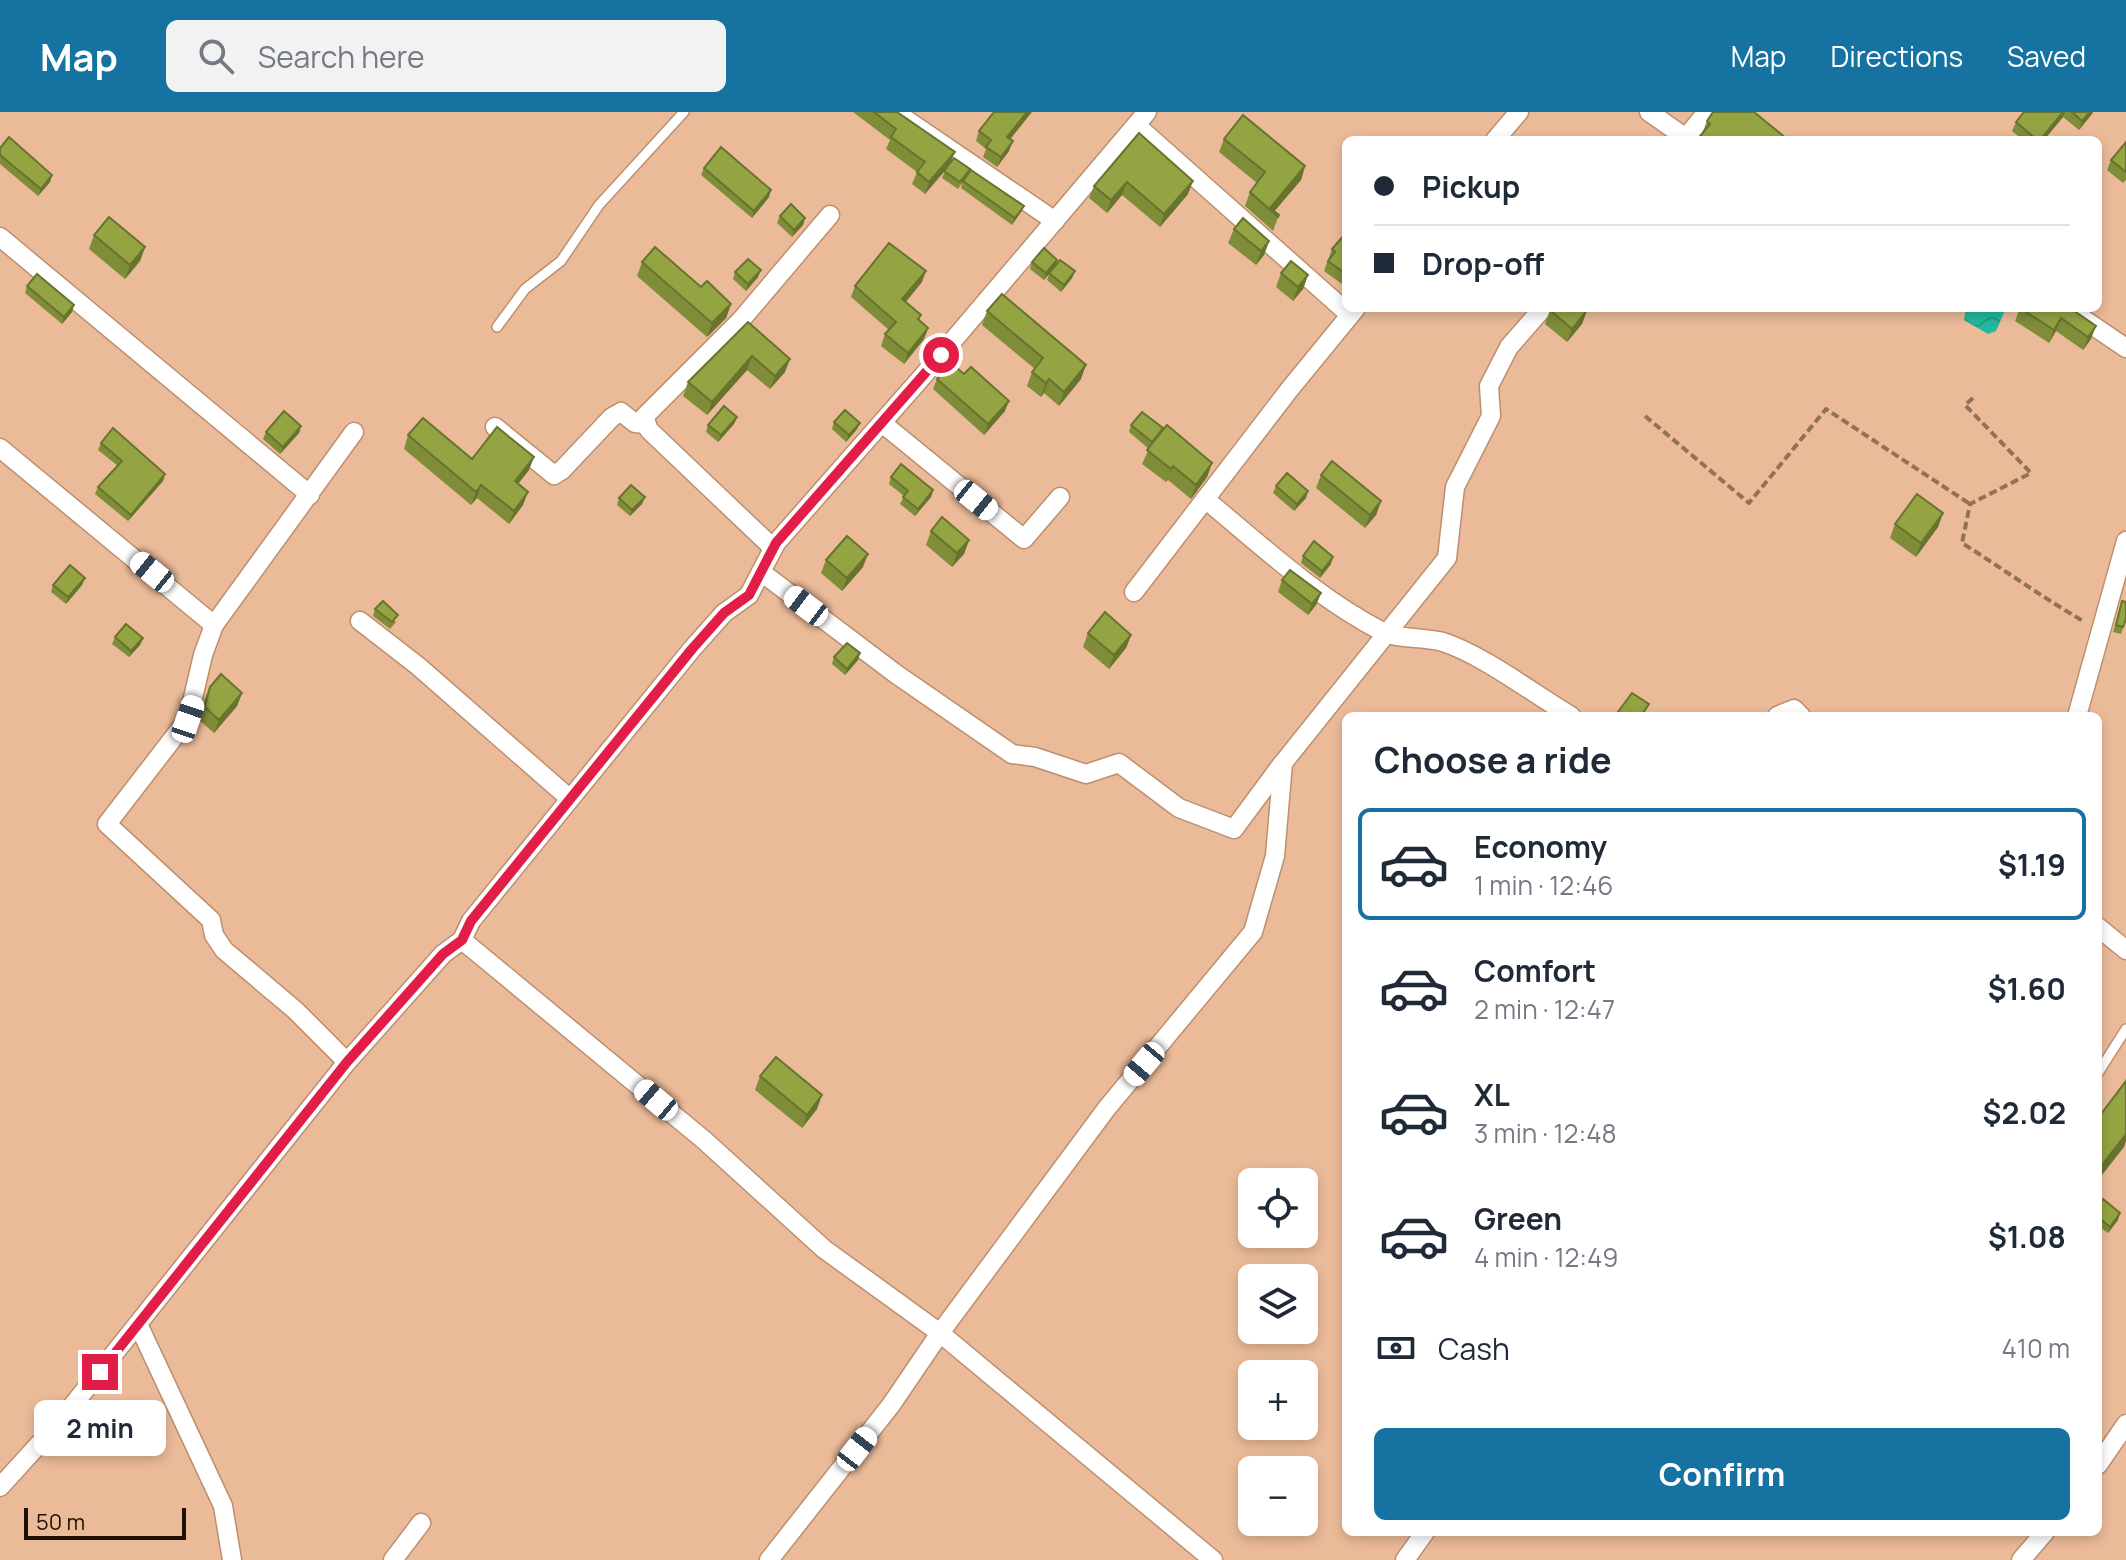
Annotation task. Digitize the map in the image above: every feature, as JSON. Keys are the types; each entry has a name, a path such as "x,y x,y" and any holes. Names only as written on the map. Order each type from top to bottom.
{"street":[{"path":"895,112 1055,221"},
{"path":"1498,136 1519,112"},
{"path":"1649,112 1681,136"},
{"path":"1687,136 1707,112"},
{"path":"0,1487 61,1420 347,1062 443,954 462,940 471,921 703,637 724,613 749,595 773,548 1141,118 1342,302"},
{"path":"773,548 649,430 644,417 741,320 830,215"},
{"path":"0,237 310,495"},
{"path":"1134,592 1353,312"},
{"path":"761,572 896,674 1012,754 1035,757 1086,774 1119,763 1179,808 1234,829 1447,558 1455,487 1491,416 1489,386 1509,347 1540,312"},
{"path":"2073,312 2126,348"},
{"path":"495,427 554,475 612,417 621,412 635,423 646,424"},
{"path":"882,423 1024,539 1060,497"},
{"path":"347,1062 295,1010 224,950 214,935 211,920 107,824 188,719 203,655 214,625 354,432"},
{"path":"0,448 214,625"},
{"path":"1205,499 1326,598 1387,634 1416,636 1465,651 1564,712"},
{"path":"2078,712 2126,541"},
{"path":"360,621 418,666 569,798"},
{"path":"769,1560 891,1405 940,1333 1107,1108 1253,932 1275,856 1283,763"},
{"path":"2102,930 2126,950"},
{"path":"462,940 704,1140 824,1249 940,1333 1210,1559"},
{"path":"138,1324 223,1506 232,1560"},
{"path":"2102,1459 2126,1424"},
{"path":"393,1560 421,1523"},
{"path":"1405,1560 1422,1536"},
{"path":"2021,1560 2042,1536"}],"lane":[{"path":"497,327 525,289 561,261 599,205 684,112"},
{"path":"2102,1067 2126,1029"}],"path":[{"path":"1970,504 2031,473 1965,405 1973,398"},
{"path":"1645,416 1749,503 1826,409 1970,504"},
{"path":"1970,504 1962,543 2101,632"}],"water":[{"path":"1965,312 2004,312 1996,331 1988,334 1964,320"}],"building":[{"path":"874,112 897,112 955,152 929,182 917,172 925,162 891,137 896,129"},
{"path":"994,112 1027,112 1007,137 1013,141 1001,157 986,147 991,140 979,131"},
{"path":"1713,112 1754,112 1783,136 1700,136 1710,124 1707,121"},
{"path":"2024,112 2063,112 2043,136 2032,136 2016,122"},
{"path":"2072,112 2090,112 2082,121"},
{"path":"1243,115 1305,166 1270,208 1278,217 1250,192 1265,172 1224,139"},
{"path":"1139,133 1193,181 1164,214 1127,182 1111,200 1094,186"},
{"path":"9,137 52,175 41,189 0,155 0,148"},
{"path":"2126,142 2126,172 2111,160"},
{"path":"721,147 771,190 754,211 704,168"},
{"path":"954,158 970,169 960,182 944,171"},
{"path":"971,170 1024,206 1015,218 963,181"},
{"path":"791,204 805,218 794,230 780,216"},
{"path":"109,217 145,247 130,265 94,235"},
{"path":"1243,218 1269,241 1261,251 1234,229"},
{"path":"1342,238 1342,271 1328,261 1335,252 1332,249"},
{"path":"889,243 926,271 902,299 921,315 918,319 928,328 908,353 885,334 896,322 855,286"},
{"path":"655,247 701,287 707,281 731,304 712,323 642,262"},
{"path":"1044,248 1057,260 1046,273 1032,262"},
{"path":"748,259 761,270 748,284 735,272"},
{"path":"1060,260 1075,271 1064,285 1049,273"},
{"path":"1291,261 1308,275 1298,287 1281,273"},
{"path":"37,274 74,305 64,317 27,286"},
{"path":"1002,294 1086,365 1064,392 1049,379 1046,383 1032,372 1043,358 987,311"},
{"path":"1552,312 1585,312 1572,329"},
{"path":"2026,312 2076,312 2096,326 2088,337 2061,318 2054,330"},
{"path":"748,322 790,359 775,376 752,356 712,402 688,382"},
{"path":"951,363 964,374 971,367 1009,401 988,424 937,379"},
{"path":"724,406 737,417 721,435 708,425"},
{"path":"845,410 860,423 849,435 834,422"},
{"path":"284,411 301,426 283,447 266,432"},
{"path":"1142,412 1163,428 1152,442 1131,425"},
{"path":"423,418 472,459 497,427 534,457 515,481 528,492 514,511 481,485 476,492 408,435"},
{"path":"1167,425 1212,463 1196,485 1147,450"},
{"path":"113,428 165,474 131,515 98,487 122,461 101,443"},
{"path":"1332,461 1381,501 1370,515 1321,475"},
{"path":"901,464 933,490 918,509 903,497 908,491 891,477"},
{"path":"1287,473 1308,491 1297,504 1276,486"},
{"path":"631,485 645,497 632,510 619,498"},
{"path":"1917,494 1943,513 1921,543 1895,524"},
{"path":"942,517 969,540 957,553 931,531"},
{"path":"847,536 868,554 847,578 826,560"},
{"path":"1314,541 1333,557 1322,571 1303,556"},
{"path":"70,565 85,578 68,597 53,585"},
{"path":"1290,570 1321,593 1312,604 1282,580"},
{"path":"383,601 398,615 392,622 375,609"},
{"path":"2122,601 2126,602 2123,627 2116,625"},
{"path":"1105,612 1131,635 1114,655 1088,633"},
{"path":"126,624 143,638 131,651 115,637"},
{"path":"847,643 860,653 847,669 834,657"},
{"path":"221,674 242,693 219,720 205,707 210,687"},
{"path":"1632,693 1649,704 1644,712 1618,712"},
{"path":"776,1057 822,1095 807,1115 760,1076"},
{"path":"2126,1081 2126,1134 2102,1165 2102,1113"},
{"path":"2102,1200 2120,1213 2110,1227 2102,1220"}],"route":[{"path":"100,1372 347,1062 443,954 462,940 471,921 692,649 724,613 749,595 776,543 941,355"}]}
